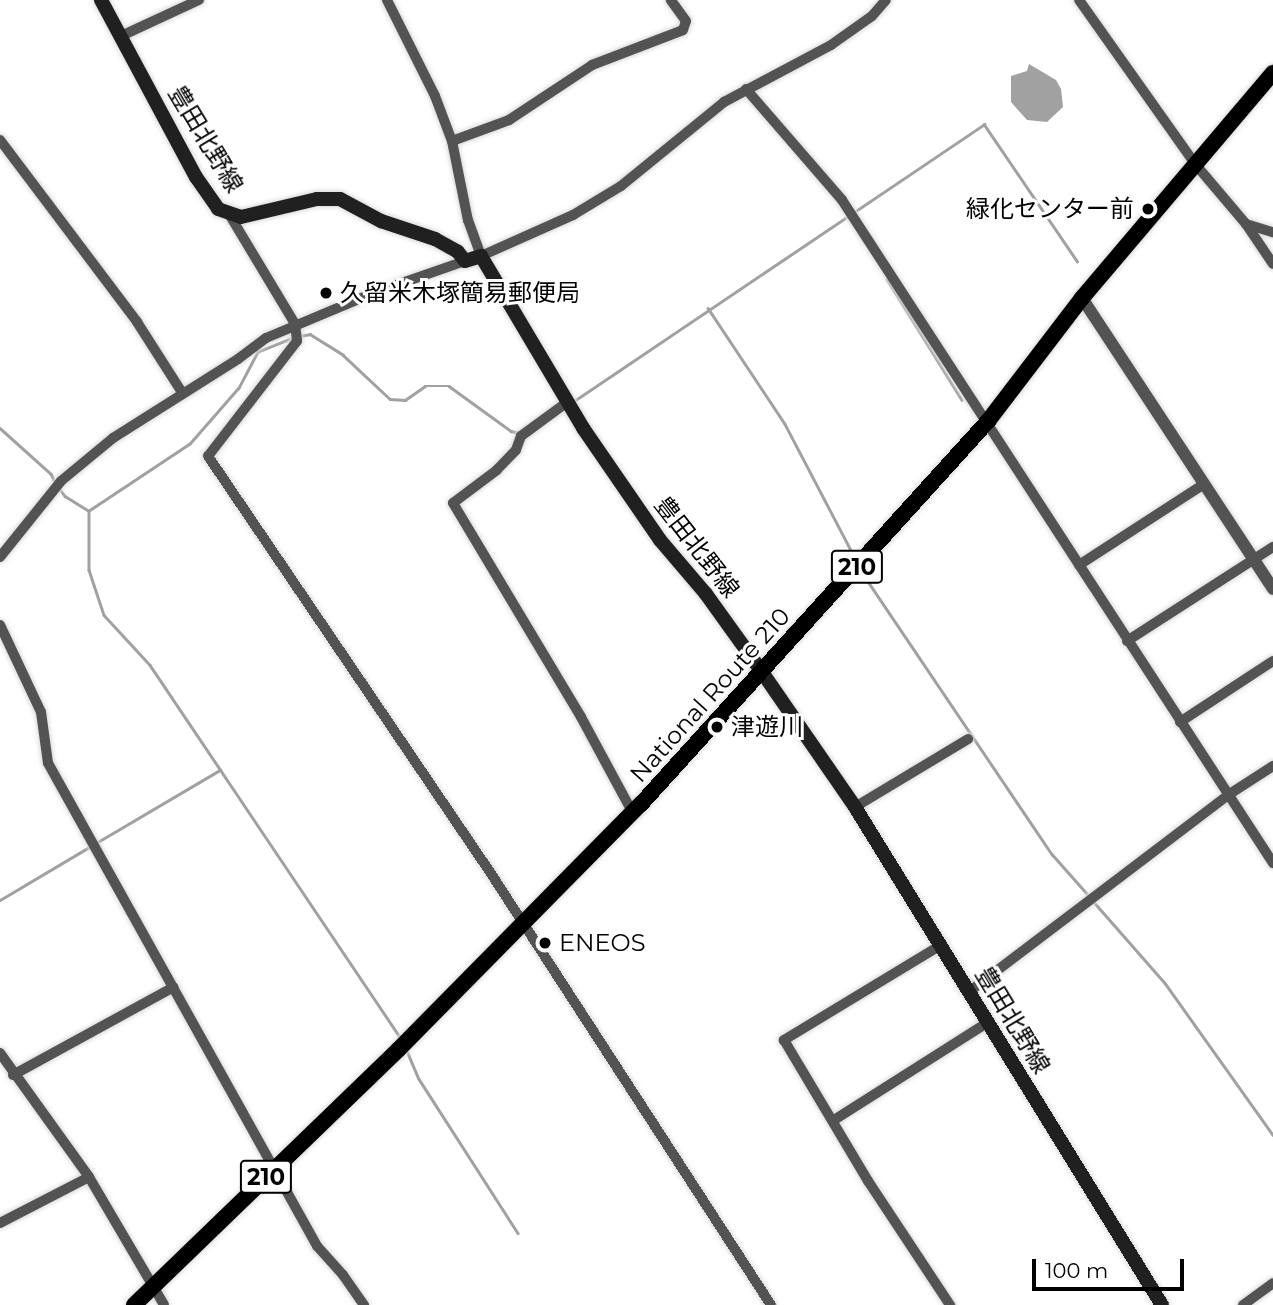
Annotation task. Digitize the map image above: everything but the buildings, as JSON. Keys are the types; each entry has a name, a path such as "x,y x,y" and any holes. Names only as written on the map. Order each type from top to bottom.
{"highway":[{"name":"National Route 210","path":"134,1305 399,1049 633,813 988,421 1082,298 1273,73"}],"main road":[{"name":"豊田北野線","path":"101,0 196,177 218,209 241,217 264,214 300,203 340,199 381,221 435,239 458,252 465,261"},
{"name":"豊田北野線","path":"481,256 566,403 660,540 706,594 855,807 1162,1305"},
{"path":"465,261 481,256"}],"street":[{"path":"121,36 199,0"},
{"path":"387,0 435,96 452,141 468,220 481,256 573,215 621,186 704,117 746,89 831,45 873,16 886,0"},
{"path":"452,141 509,120 592,65 683,30 685,20 671,0"},
{"path":"1079,0 1195,165 1246,224 1273,264"},
{"path":"746,89 842,200 1273,863"},
{"path":"0,140 137,322 183,394"},
{"path":"229,214 295,324 297,341 208,456 524,924 771,1305"},
{"path":"1246,224 1273,232"},
{"path":"0,557 61,481 113,438 238,359 266,338 295,324 465,261"},
{"path":"1082,298 1273,589"},
{"path":"566,403 521,436 516,450 497,470 453,503 581,717 633,813"},
{"path":"1079,565 1204,484"},
{"path":"1127,641 1273,547"},
{"path":"0,625 41,712 48,762 317,1246 343,1275 363,1305"},
{"path":"1180,722 1273,661"},
{"path":"855,807 968,739"},
{"path":"970,991 1228,795 1273,766"},
{"path":"941,945 784,1040 868,1181 950,1305"},
{"path":"13,1075 174,987"},
{"path":"834,1121 987,1023"},
{"path":"0,1053 13,1075 89,1177 164,1305"},
{"path":"0,1223 89,1177"},
{"path":"1242,1305 1273,1283"}],"shaded area":[{"path":"1029,64 1056,80 1061,89 1063,107 1047,122 1027,120 1011,102 1011,76 1027,71"}],"waterway":[{"path":"574,401 984,124 1077,261"},
{"path":"887,279 962,400"},
{"path":"708,308 785,424 854,556"},
{"path":"300,336 310,334 343,355 390,399 405,400 425,386 449,386 511,431 519,433"},
{"path":"293,338 258,352 239,388 190,444 89,511 89,570 104,615 150,665 401,1039"},
{"path":"0,428 51,474 55,482"},
{"path":"59,488 65,496 89,511"},
{"path":"867,580 1052,854 1090,897"},
{"path":"96,843 220,770"},
{"path":"0,900 91,846"},
{"path":"1094,902 1165,983 1273,1135"},
{"path":"407,1051 419,1079 518,1233"}],"place":[{"name":"緑化センター前","path":"1148,209"},
{"name":"久留米木塚簡易郵便局","path":"326,293"},
{"name":"津遊川","path":"717,727"},
{"name":"ENEOS","path":"545,943"}]}
